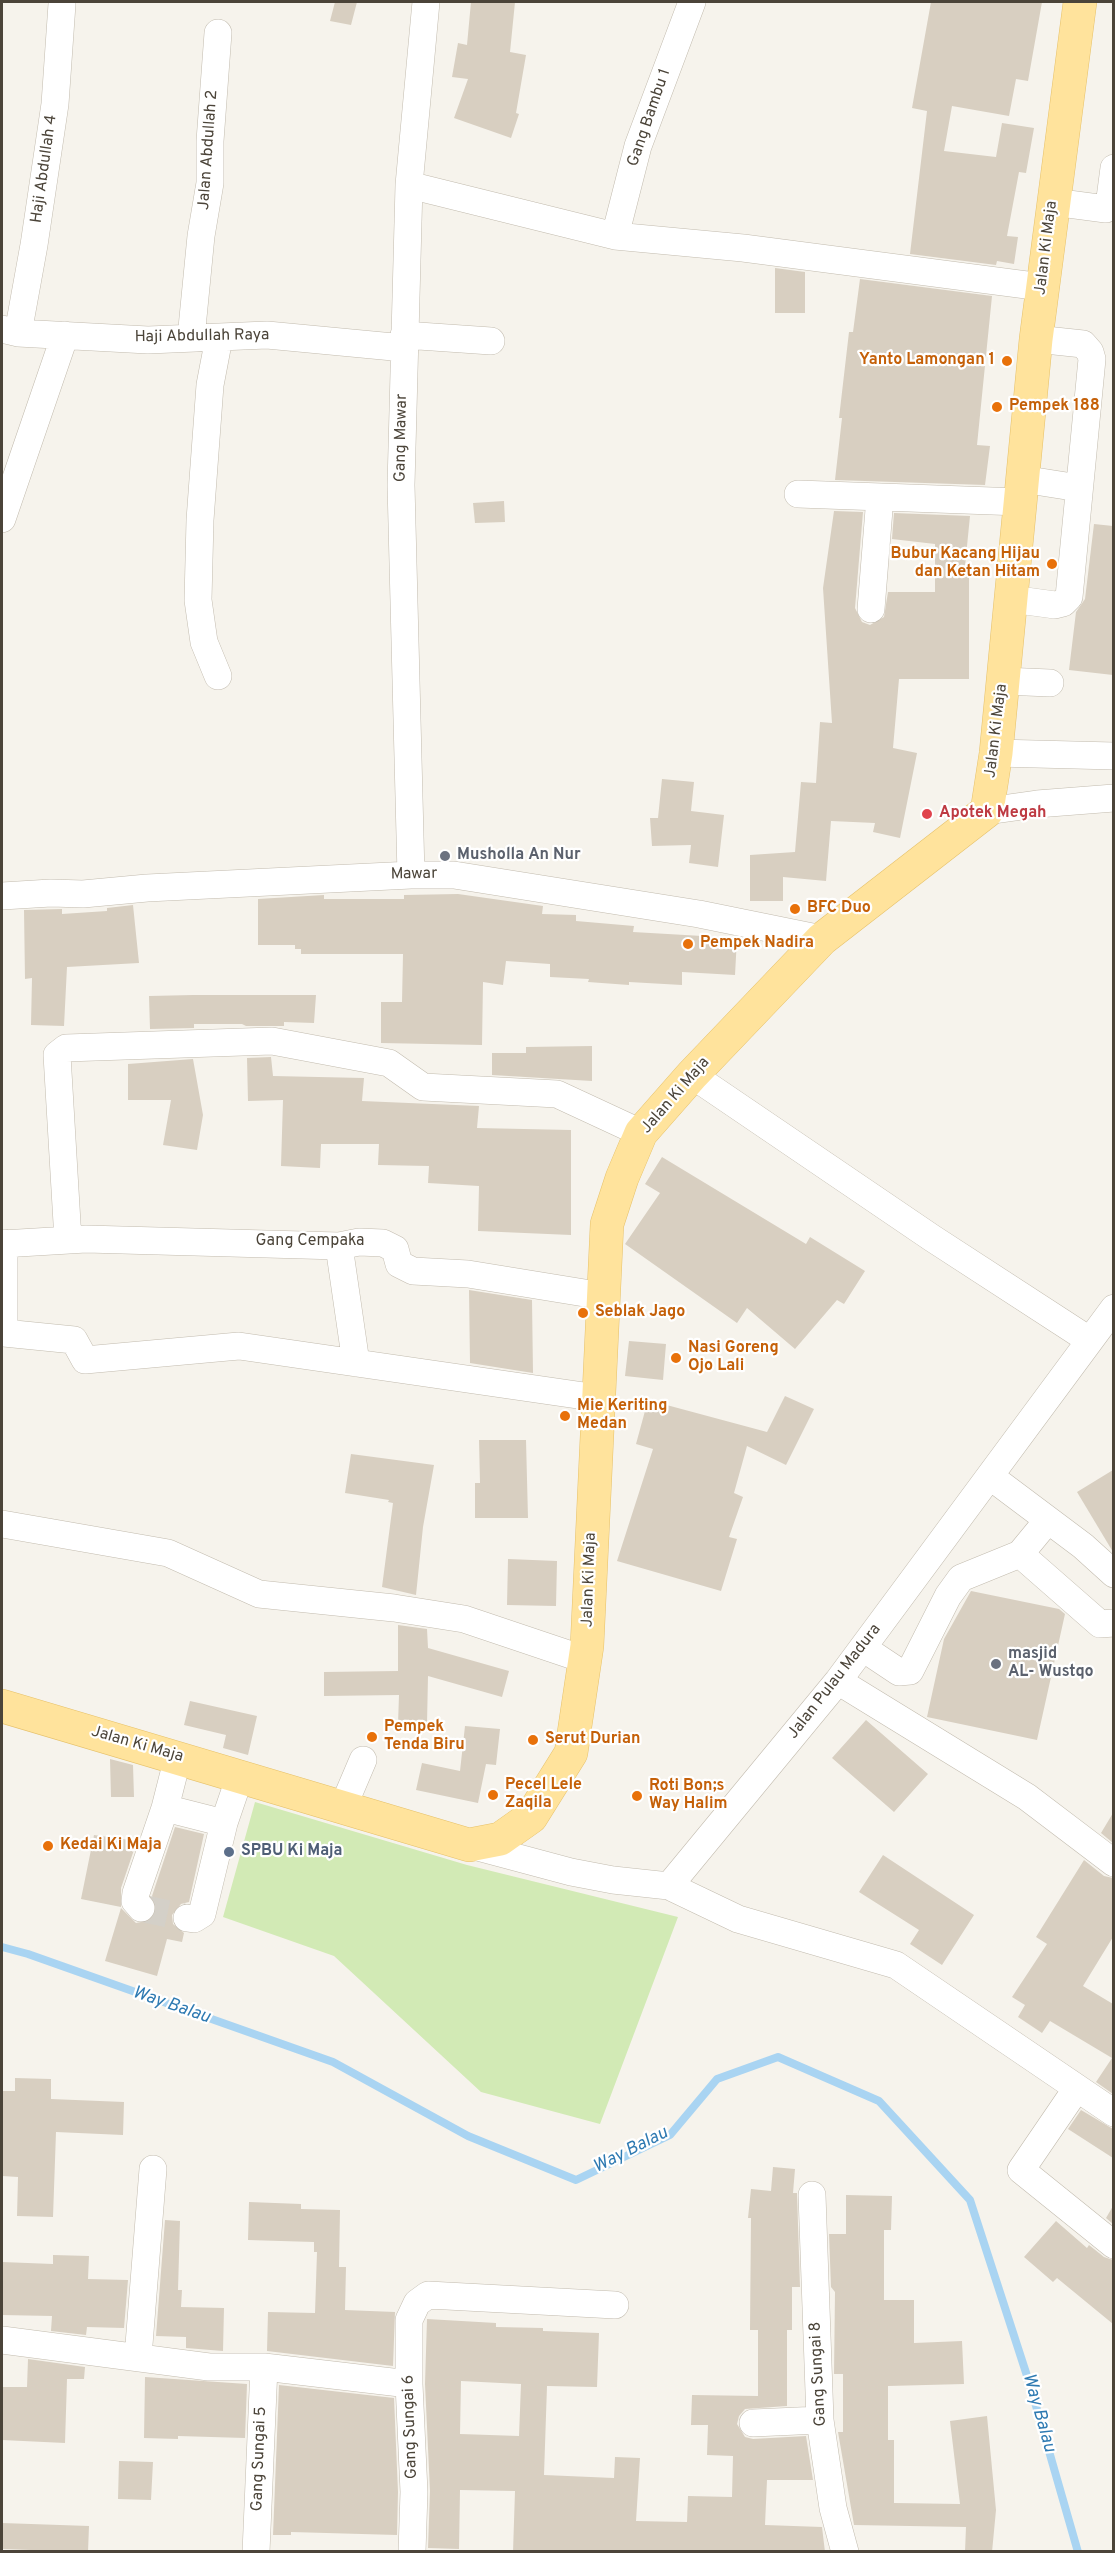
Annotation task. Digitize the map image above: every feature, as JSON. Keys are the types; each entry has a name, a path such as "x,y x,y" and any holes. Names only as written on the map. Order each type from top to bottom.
{"main road":[{"name":"Jalan Ki Maja","path":"2,1706 469,1845 500,1839 531,1817 571,1753 586,1660 608,1224 622,1178 641,1133 692,1075 822,939 987,811 996,753 1036,339 1080,2"}],"street":[{"name":"Gang Mawar","path":"411,874 400,485 409,185 426,2"},
{"name":"Gang Bambu 1","path":"615,236 638,146 692,2"},
{"name":"Haji Abdullah 4","path":"10,331 34,245 55,104 62,4"},
{"name":"Jalan Abdullah 2","path":"191,338 201,236 210,183 210,141 218,33"},
{"path":"1053,202 1106,209 1109,206 1113,168"},
{"path":"409,185 615,236 743,248 1042,287"},
{"name":"Haji Abdullah Raya","path":"10,331 148,340 267,335 404,341 491,341"},
{"path":"2,519 65,335"},
{"path":"218,676 204,642 198,600 200,520 210,385 219,338"},
{"path":"1011,599 1055,605 1067,600 1079,488 1090,352 1083,344 1036,339"},
{"path":"798,494 880,497 1079,488"},
{"path":"871,609 880,497"},
{"path":"1003,681 1050,683"},
{"path":"996,753 1113,756"},
{"path":"987,811 1037,804 1113,798"},
{"name":"Mawar","path":"2,896 83,894 147,888 411,874 454,875 596,897 780,929 822,939"},
{"path":"68,1240 57,1055 66,1048 272,1041 389,1063 423,1087 557,1094 641,1133"},
{"path":"692,1075 932,1238 1089,1340"},
{"name":"Gang Cempaka","path":"3,1243 68,1240 339,1246 359,1242 383,1243 395,1249 399,1264 413,1270 468,1274 603,1296"},
{"path":"3,1243 4,1333 74,1340 85,1360 239,1346 598,1398"},
{"path":"339,1246 356,1363"},
{"name":"Jalan Pulau Madura","path":"669,1886 838,1681 991,1477 1113,1308"},
{"path":"991,1477 1083,1546 1113,1574"},
{"path":"863,1648 899,1672 910,1671 948,1596 961,1578 1020,1554 1048,1520"},
{"path":"2,1524 168,1553 259,1594 394,1608 464,1619 586,1660"},
{"path":"1020,1554 1100,1624 1113,1623"},
{"path":"838,1681 1027,1797 1113,1863"},
{"path":"141,1908 135,1901 136,1893 165,1808 178,1757"},
{"path":"343,1807 363,1760"},
{"path":"187,1918 194,1919 202,1914 224,1823 240,1776"},
{"path":"165,1808 224,1823"},
{"path":"469,1845 571,1872 613,1880 669,1886 738,1919 896,1965 1113,2113"},
{"path":"1077,2088 1021,2170 1113,2245"},
{"path":"138,2357 153,2169"},
{"name":"Gang Sungai 8","path":"812,2195 820,2420 833,2508 845,2552"},
{"name":"Gang Sungai 6","path":"412,2552 414,2492 409,2384 409,2320 417,2303 428,2295 615,2305"},
{"path":"2,2340 209,2367 264,2367 409,2384"},
{"name":"Gang Sungai 5","path":"256,2552 264,2367"},
{"path":"753,2423 820,2420"}],"green space":[{"path":"255,1802 467,1865 678,1917 600,2124 481,2092 334,1956 223,1917"}],"building":[{"path":"335,2 357,2 351,25 330,21"},
{"path":"471,2 515,2 510,52 526,55 516,113 519,114 511,138 454,118 468,79 452,77 458,43 467,45"},
{"path":"931,2 1042,2 1028,81 1016,79 1009,116 952,106 944,151 996,157 1002,123 1034,128 1026,173 1019,172 1007,236 1018,237 1014,264 997,261 996,265 910,254 927,111 912,108"},
{"path":"775,268 805,272 805,313 775,313"},
{"path":"860,279 992,296 977,445 990,446 985,485 835,480 842,418 839,418 849,332 853,332"},
{"path":"504,501 505,522 475,523 473,503"},
{"path":"834,511 863,512 855,608 862,622 870,625 884,617 888,592 935,592 935,544 892,539 894,513 970,516 964,576 969,576 969,679 899,679 893,748 917,753 900,838 873,832 875,823 831,821 826,881 783,877 783,901 750,901 750,855 795,852 801,782 816,783 820,722 832,723 823,588"},
{"path":"1094,524 1113,526 1113,675 1069,670 1076,612 1085,599"},
{"path":"662,779 694,782 691,811 724,815 718,867 689,863 691,845 652,846 650,818 658,818"},
{"path":"458,894 543,906 542,914 576,915 576,921 634,926 633,932 737,938 735,975 682,972 682,985 629,982 629,985 588,982 589,979 550,977 550,964 506,961 503,985 483,982 482,1045 381,1043 381,1002 402,1002 403,954 301,954 301,949 295,949 295,945 258,945 258,899 324,895 324,899 404,899 404,895"},
{"path":"133,905 139,963 67,967 64,1026 31,1025 32,978 25,979 24,910 62,909 62,914 107,911 107,908"},
{"path":"316,995 314,1023 284,1022 284,1026 194,1024 194,1028 150,1029 149,996"},
{"path":"592,1046 592,1081 492,1075 492,1053 526,1053 526,1047"},
{"path":"271,1057 273,1076 364,1078 362,1101 479,1106 477,1128 571,1130 571,1235 478,1231 479,1186 428,1183 429,1166 378,1165 379,1144 321,1144 320,1168 281,1166 283,1100 248,1101 247,1058"},
{"path":"193,1059 203,1115 197,1150 163,1145 171,1100 128,1100 128,1064"},
{"path":"662,1157 806,1244 810,1237 865,1271 844,1304 837,1300 795,1349 747,1308 737,1323 625,1244 660,1193 645,1184"},
{"path":"469,1290 532,1300 533,1373 470,1363"},
{"path":"629,1341 666,1344 663,1380 625,1376"},
{"path":"785,1396 814,1409 786,1465 747,1446 734,1493 743,1497 729,1537 737,1539 721,1591 617,1561 653,1449 636,1444 648,1400 767,1432"},
{"path":"479,1440 526,1440 528,1518 475,1518 475,1483 480,1483"},
{"path":"351,1454 434,1465 423,1527 416,1595 382,1587 393,1503 388,1502 389,1500 345,1493"},
{"path":"1113,1470 1113,1552 1077,1492"},
{"path":"508,1559 557,1561 556,1606 507,1605"},
{"name":"masjid AL- Wustqo","path":"971,1591 1059,1609 1065,1614 1037,1740 927,1717 944,1639"},
{"path":"398,1625 427,1629 428,1648 509,1671 502,1697 428,1676 427,1724 398,1724 399,1695 324,1696 324,1672 398,1671"},
{"path":"190,1701 257,1716 248,1755 223,1748 226,1735 184,1725"},
{"path":"866,1720 928,1774 894,1812 832,1758"},
{"path":"465,1726 500,1729 496,1765 486,1764 478,1803 416,1790 422,1763 460,1771"},
{"path":"110,1759 133,1765 134,1797 111,1797"},
{"path":"1113,1813 1113,1843 1101,1833"},
{"path":"175,1827 204,1834 189,1902 181,1904 172,1915 173,1924 184,1933 182,1942 167,1939 157,1976 105,1961 121,1908 136,1923 151,1920 156,1914 156,1905 152,1896"},
{"path":"94,1835 137,1841 121,1888 121,1907 81,1899"},
{"path":"883,1855 974,1915 942,1965 910,1944 919,1930 859,1892"},
{"path":"1084,1860 1104,1876 1113,1878 1113,1937 1083,1986 1113,2004 1113,2094 1096,2082 1112,2058 1050,2021 1042,2033 1018,2017 1025,2005 1012,1997 1047,1944 1036,1937"},
{"path":"15,2078 51,2079 51,2099 124,2102 123,2135 56,2132 53,2217 17,2216 18,2177 2,2176 2,2091 15,2091"},
{"path":"1081,2110 1113,2129 1113,2158 1068,2129"},
{"path":"773,2167 795,2169 793,2193 797,2193 800,2287 792,2287 792,2330 787,2330 787,2406 745,2409 739,2416 737,2424 745,2437 753,2439 806,2436 813,2480 767,2480 765,2525 822,2527 825,2552 513,2552 515,2491 460,2490 459,2549 428,2548 430,2491 425,2384 427,2319 496,2323 496,2327 543,2328 543,2331 599,2333 597,2387 547,2386 544,2475 614,2478 615,2457 640,2458 636,2521 687,2522 688,2496 732,2497 733,2456 707,2455 708,2425 691,2425 692,2395 758,2396 758,2330 750,2330 751,2218 748,2218 751,2189 771,2191","holes":["461,2381 521,2384 519,2436 460,2434"]},
{"path":"846,2195 892,2196 891,2230 884,2230 884,2300 914,2300 914,2343 962,2341 964,2384 888,2386 888,2440 894,2440 894,2503 960,2504 950,2421 987,2416 996,2510 992,2552 965,2552 966,2527 854,2525 838,2432 843,2432 843,2374 834,2374 835,2292 831,2287 829,2234 846,2234"},
{"path":"249,2202 301,2204 301,2209 340,2210 339,2267 346,2267 345,2310 395,2312 393,2366 267,2351 268,2312 315,2313 317,2252 314,2252 314,2242 248,2240"},
{"path":"1113,2206 1113,2224 1106,2218"},
{"path":"165,2220 180,2221 178,2290 182,2290 181,2307 224,2308 223,2351 186,2348 186,2337 156,2336"},
{"path":"1056,2221 1087,2248 1089,2245 1104,2257 1113,2260 1113,2324 1057,2278 1053,2282 1024,2257"},
{"path":"53,2255 89,2256 88,2279 128,2280 124,2328 87,2327 86,2335 51,2331 52,2316 2,2315 2,2262 53,2264"},
{"path":"28,2359 85,2367 84,2379 67,2379 65,2443 2,2440 2,2387 27,2387"},
{"path":"145,2377 247,2384 245,2438 178,2436 178,2439 144,2438"},
{"path":"279,2385 394,2398 398,2492 397,2535 291,2532 291,2535 273,2535"},
{"path":"119,2461 153,2462 151,2500 118,2499"},
{"path":"2,2523 89,2526 88,2552 2,2549"}],"waterway":[{"name":"Way Balau","path":"2,1947 28,1954 333,2062 468,2136 576,2180 670,2135 717,2079 778,2057 879,2101 970,2200 1030,2385 1078,2552"}],"tunnel":[{"path":"141,1908 187,1918"}],"place":[{"name":"Yanto Lamongan 1","path":"1007,361"},
{"name":"Pempek 188","path":"997,407"},
{"name":"Bubur Kacang Hijau dan Ketan Hitam","path":"1052,564"},
{"name":"Apotek Megah","path":"927,814"},
{"name":"Musholla An Nur","path":"445,856"},
{"name":"BFC Duo","path":"795,909"},
{"name":"Pempek Nadira","path":"688,944"},
{"name":"Seblak Jago","path":"583,1313"},
{"name":"Nasi Goreng Ojo Lali","path":"676,1358"},
{"name":"Mie Keriting Medan","path":"565,1416"},
{"name":"masjid AL- Wustqo","path":"996,1664"},
{"name":"Pempek Tenda Biru","path":"372,1737"},
{"name":"Serut Durian","path":"533,1740"},
{"name":"Pecel Lele Zaqila","path":"493,1795"},
{"name":"Roti Bon;s Way Halim","path":"637,1796"},
{"name":"Kedai Ki Maja","path":"48,1846"},
{"name":"SPBU Ki Maja","path":"229,1852"}]}
